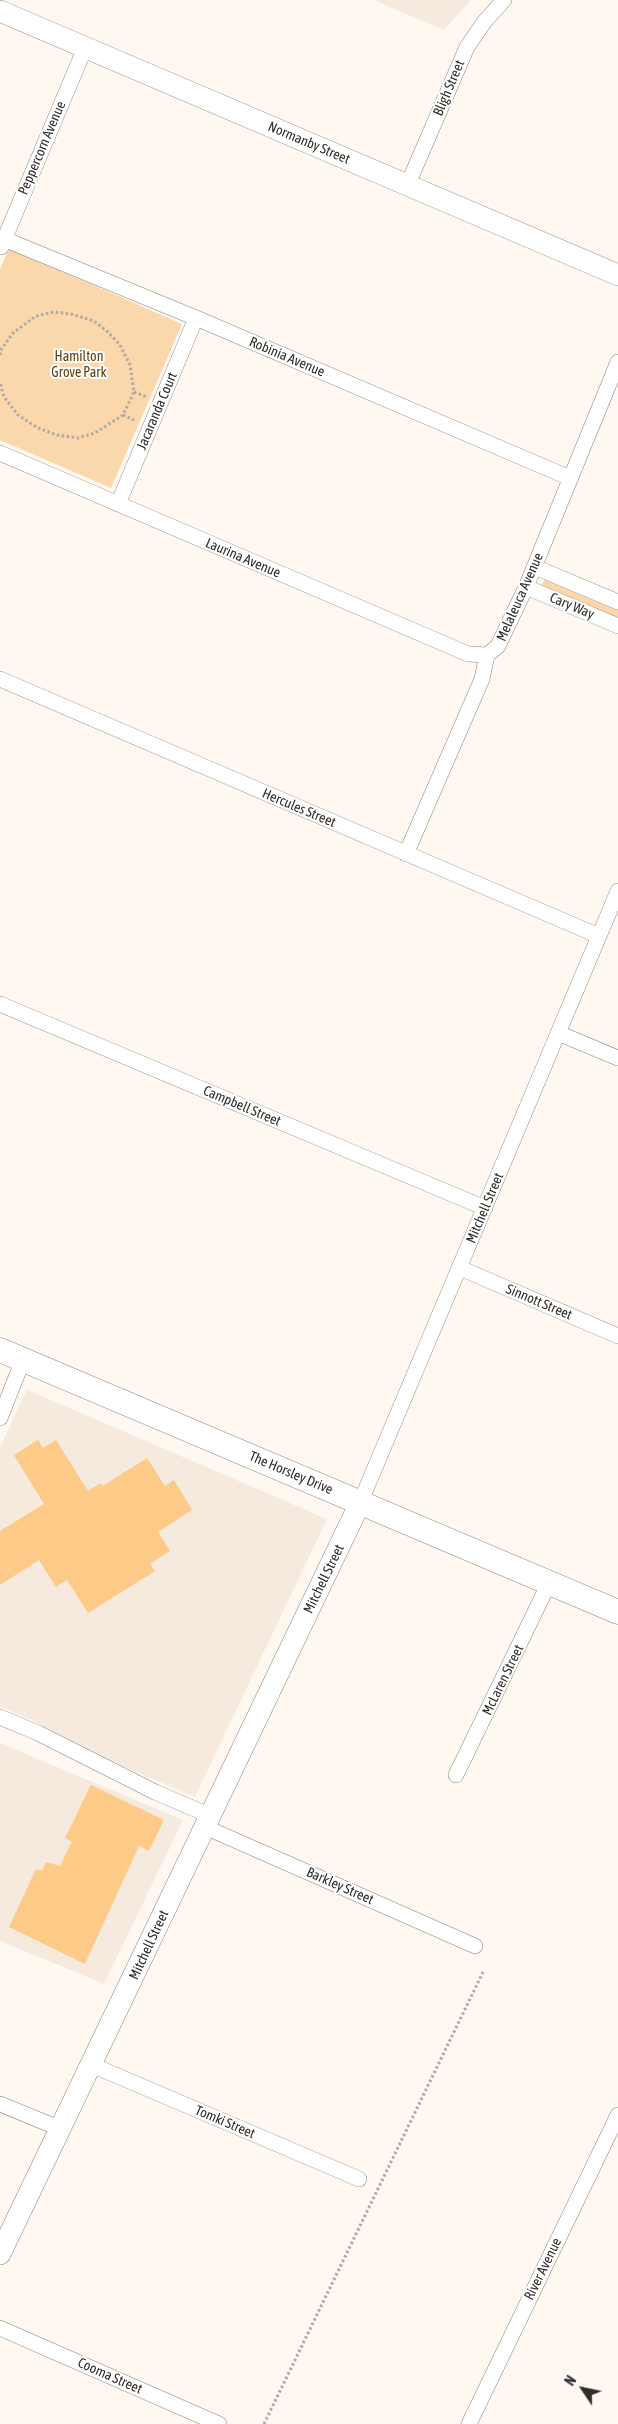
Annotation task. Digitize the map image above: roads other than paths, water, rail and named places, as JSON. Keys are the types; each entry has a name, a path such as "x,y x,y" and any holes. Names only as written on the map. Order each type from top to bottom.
{"main road":[{"name":"The Horsley Drive","path":"0,1350 618,1612"},
{"name":"The Horsley Drive","path":"583,1597 618,1599"}],"street":[{"name":"Bligh Street","path":"408,184 464,54 485,21 504,0"},
{"name":"Normanby Street","path":"0,11 618,275"},
{"name":"Peppercorn Avenue","path":"2,244 85,48"},
{"name":"Robinia Avenue","path":"2,244 196,318 570,478"},
{"name":"Jacaranda Court","path":"118,504 196,318"},
{"name":"Melaleuca Avenue","path":"406,854 482,680 487,655 498,646 526,587 618,362"},
{"name":"Laurina Avenue","path":"0,453 468,654 487,655"},
{"name":"Cary Way","path":"535,566 618,602"},
{"name":"Cary Way","path":"526,587 618,626"},
{"name":"Hercules Street","path":"0,679 599,936"},
{"name":"Mitchell Street","path":"0,2254 360,1503 618,891"},
{"name":"Campbell Street","path":"0,1004 485,1208"},
{"path":"558,1033 618,1058"},
{"name":"Sinnott Street","path":"460,1268 618,1336"},
{"path":"0,1418 23,1360"},
{"name":"McLaren Street","path":"456,1775 549,1583"},
{"name":"Barkley Street","path":"0,1717 38,1733 147,1788 208,1822 475,1946"},
{"name":"Tomki Street","path":"92,2065 359,2179"},
{"path":"0,2104 61,2129"},
{"name":"River Avenue","path":"469,2424 618,2115"},
{"name":"Cooma Street","path":"0,2328 220,2424"}],"park label":[{"name":"Hamilton Grove Park","path":"79,366"}]}
